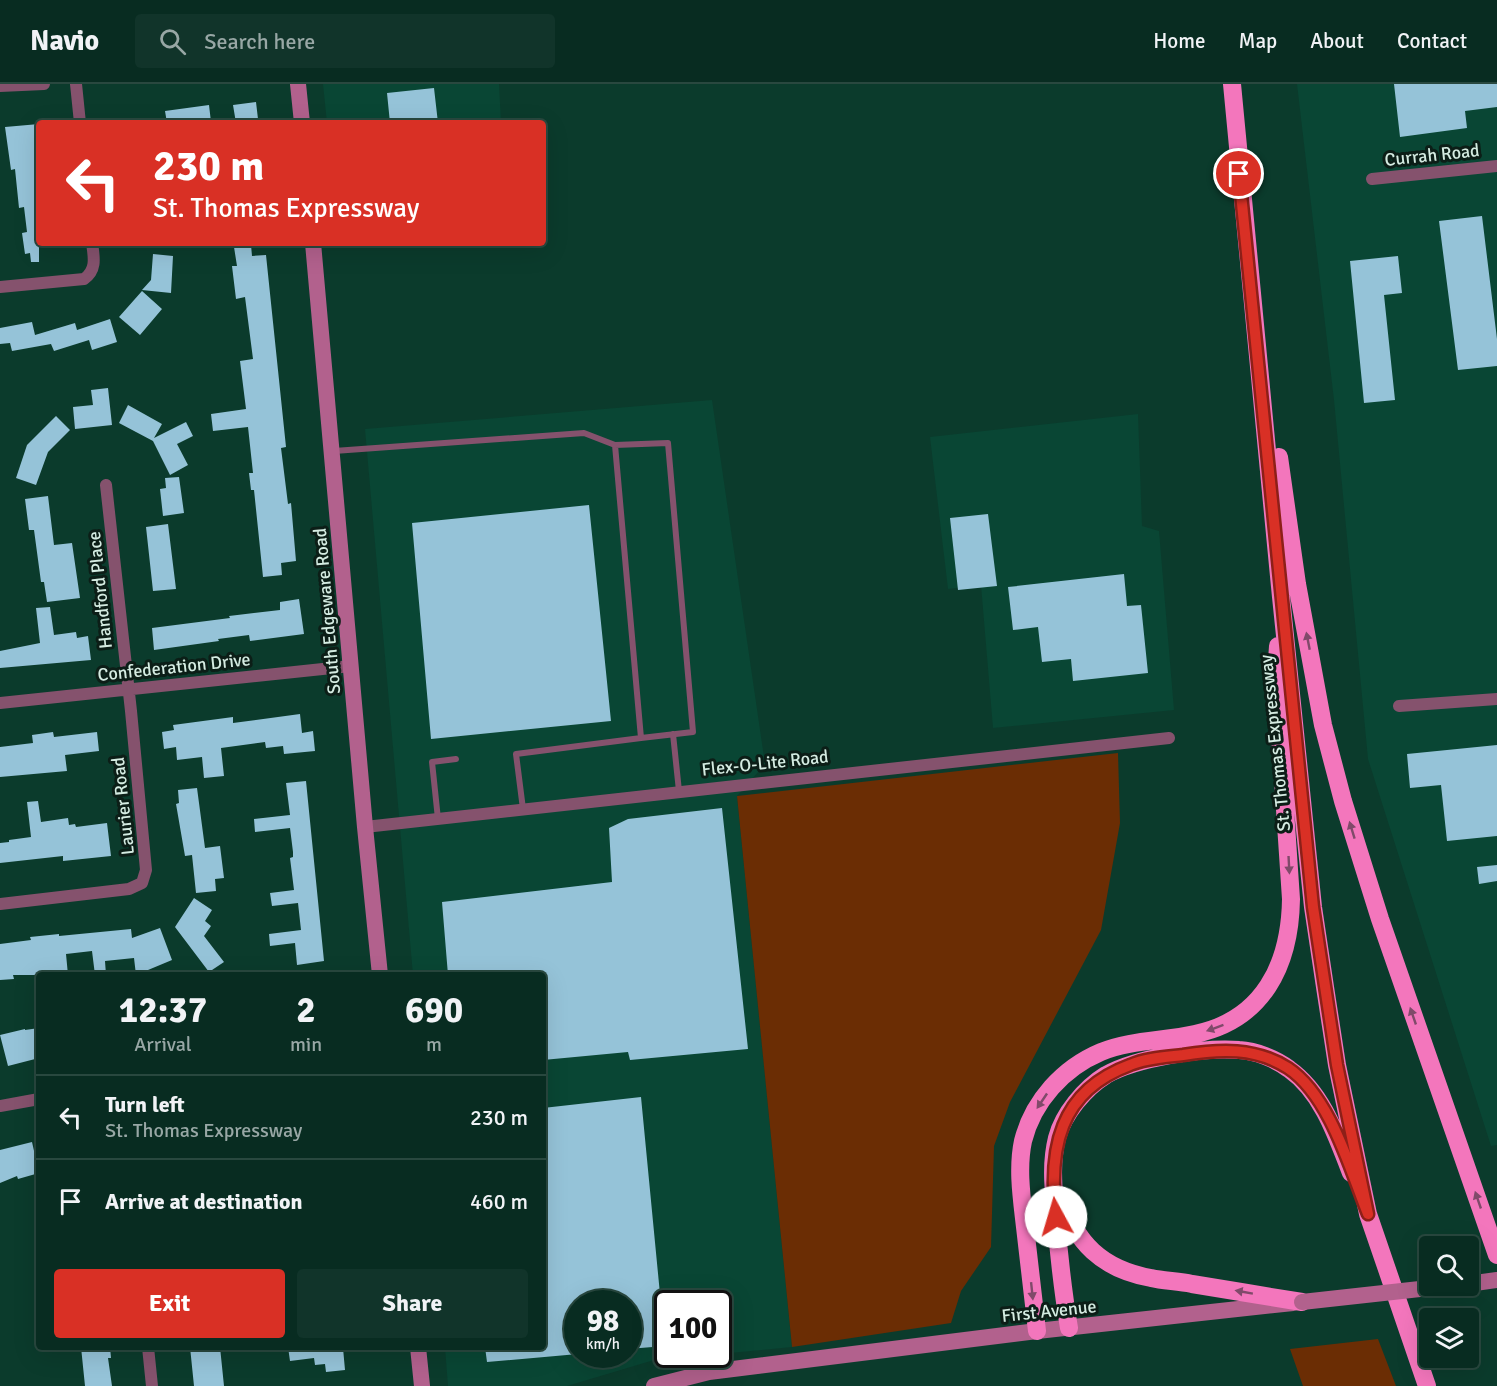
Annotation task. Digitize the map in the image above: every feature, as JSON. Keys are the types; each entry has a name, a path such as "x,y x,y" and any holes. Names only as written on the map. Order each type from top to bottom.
{"highway":[{"name":"St. Thomas Expressway","path":"1232,84 1281,597 1318,941 1337,1065 1368,1214 1427,1386"},
{"path":"1239,174 1297,584 1323,725 1343,801 1380,919 1497,1255"},
{"path":"1036,1331 1021,1192 1021,1168 1023,1143 1032,1116 1043,1099 1056,1082 1073,1067 1101,1052 1132,1044 1196,1034 1229,1023 1248,1011 1260,999 1282,957 1290,918 1291,899 1276,675 1281,597"},
{"path":"1069,1328 1053,1191 1052,1175 1057,1137 1071,1110 1090,1086 1131,1064 1209,1051 1240,1050 1266,1056 1290,1069 1308,1087 1325,1111 1368,1214"},
{"path":"1055,1151 1057,1179 1068,1217 1080,1238 1093,1253 1114,1267 1152,1279 1302,1302"}],"main road":[{"path":"298,84 302,120"},
{"name":"South Edgeware Road","path":"313,246 380,972"},
{"path":"1479,1283 1497,1281"},
{"name":"First Avenue","path":"654,1386 709,1372 1036,1331 1419,1289"},
{"path":"418,1350 422,1386"}],"street":[{"path":"0,86 44,84"},
{"path":"76,84 80,120"},
{"name":"Currah Road","path":"1372,179 1497,166"},
{"path":"0,286 84,279 93,268 92,246"},
{"name":"Handford Place","path":"106,485 129,690"},
{"name":"Confederation Drive","path":"0,703 351,666"},
{"name":"Laurier Road","path":"0,904 116,891 129,889 142,883 146,870 146,856 129,690"},
{"path":"1399,706 1497,699"},
{"name":"Flex-O-Lite Road","path":"365,827 1169,738"},
{"path":"0,1106 36,1100"},
{"path":"148,1350 152,1386"}],"lane":[{"path":"332,451 584,433 615,445 669,443 693,732 516,754 523,809"},
{"path":"615,445 641,738"},
{"path":"673,734 679,791"},
{"path":"438,819 432,762 456,759"}],"shaded area":[{"path":"323,84 499,84 501,120 327,120"},
{"path":"1297,84 1497,84 1497,1145 1491,1146 1368,759 1334,400"},
{"path":"712,400 765,764 737,796 792,1347 732,1353 732,1290 654,1290 654,1360 642,1364 642,1290 564,1290 564,1368 627,1368 567,1386 448,1386 445,1350 546,1350 546,972 413,972 365,429"},
{"path":"1138,414 1142,526 1159,531 1174,710 993,728 981,585 948,589 930,437"},
{"path":"1118,753 1120,823 1101,930 1010,1102 994,1146 991,1247 961,1291 951,1323 792,1347 737,796"},
{"path":"1378,1339 1396,1386 1303,1386 1290,1349"}],"building":[{"path":"1394,84 1497,84 1497,107 1465,111 1467,128 1400,137"},
{"path":"434,88 438,120 390,120 387,93"},
{"path":"256,102 258,119 236,120 233,105"},
{"path":"209,105 211,120 166,120 165,111"},
{"path":"36,124 36,246 39,246 39,262 31,262 30,253 25,254 22,233 27,232 24,207 19,208 15,169 11,170 5,127"},
{"path":"1482,216 1497,339 1497,366 1458,370 1439,221"},
{"path":"251,246 252,256 266,255 286,447 281,448 288,504 291,503 296,561 281,563 282,575 263,577 254,490 251,490 249,473 253,473 248,427 213,431 211,414 246,409 240,361 253,359 245,297 236,299 232,266 237,266 234,247"},
{"path":"153,254 173,256 171,293 142,290 151,280"},
{"path":"1398,256 1402,293 1384,295 1395,400 1364,403 1350,261"},
{"path":"142,291 162,309 140,335 119,317"},
{"path":"110,319 117,342 92,350 89,340 54,351 51,344 12,351 10,343 0,344 0,328 32,322 35,335 75,323 77,330"},
{"path":"108,388 112,425 75,429 73,407 93,405 91,390"},
{"path":"128,405 162,424 154,438 186,422 193,436 177,444 188,465 170,475 153,441 119,423"},
{"path":"56,416 70,430 48,452 36,485 16,478 27,445"},
{"path":"179,477 184,513 163,516 160,489 166,488 165,478"},
{"path":"48,496 54,545 72,543 80,598 47,602 44,582 41,582 34,530 29,530 25,499"},
{"path":"589,505 611,721 431,739 412,523"},
{"path":"988,514 997,586 958,590 950,518"},
{"path":"168,524 176,589 153,591 146,527"},
{"path":"1124,574 1127,606 1141,605 1148,673 1073,681 1071,659 1042,662 1038,627 1013,630 1008,587"},
{"path":"299,599 304,634 250,641 249,635 154,650 152,628 280,610 280,602"},
{"path":"50,607 54,635 76,632 77,638 88,636 91,660 0,668 0,651 40,643 36,608"},
{"path":"300,714 302,733 313,731 315,751 284,754 283,746 266,748 265,742 221,748 224,776 204,778 202,757 177,760 176,747 164,749 162,732 174,730 173,725 233,717 233,723"},
{"path":"53,732 54,737 97,732 99,751 65,755 67,771 0,777 0,747 33,743 32,735"},
{"path":"1497,745 1497,836 1447,841 1441,785 1410,788 1407,754"},
{"path":"306,781 324,961 297,965 295,943 270,946 269,934 301,930 298,903 272,906 270,893 294,890 290,858 293,857 293,852 290,828 255,832 254,819 290,815 286,783"},
{"path":"197,788 205,848 220,846 224,878 215,879 216,891 196,893 192,855 185,856 176,804 179,803 178,790"},
{"path":"38,801 41,822 68,818 69,825 75,824 76,827 107,823 111,856 63,861 63,856 0,863 0,843 31,837 27,802"},
{"path":"722,808 748,1049 630,1060 628,1052 546,1060 546,972 448,972 442,902 612,882 609,828 628,819"},
{"path":"1497,865 1497,881 1479,884 1477,867"},
{"path":"194,898 212,910 205,921 211,926 204,936 224,962 209,972 175,927"},
{"path":"160,928 172,960 143,972 136,972 134,958 105,961 106,972 95,972 92,951 66,954 68,972 36,972 36,975 13,975 14,979 0,980 0,944 31,940 30,937 131,929 132,938"},
{"path":"36,1028 36,1059 8,1066 0,1035"},
{"path":"641,1097 660,1290 654,1290 654,1347 642,1348 642,1290 564,1290 564,1355 487,1362 485,1350 546,1350 546,1108"},
{"path":"32,1142 36,1174 18,1179 17,1176 0,1183 0,1150"},
{"path":"81,1350 110,1350 111,1358 108,1358 112,1386 85,1386"},
{"path":"190,1350 220,1350 224,1386 194,1386"},
{"path":"288,1350 343,1350 345,1370 326,1372 325,1364 315,1365 314,1358 290,1361"}],"route":[{"path":"1056,1217 1052,1175 1057,1137 1071,1110 1090,1086 1131,1064 1209,1051 1240,1050 1266,1056 1290,1069 1308,1087 1325,1111 1368,1214 1337,1065 1313,907 1239,174"}]}
